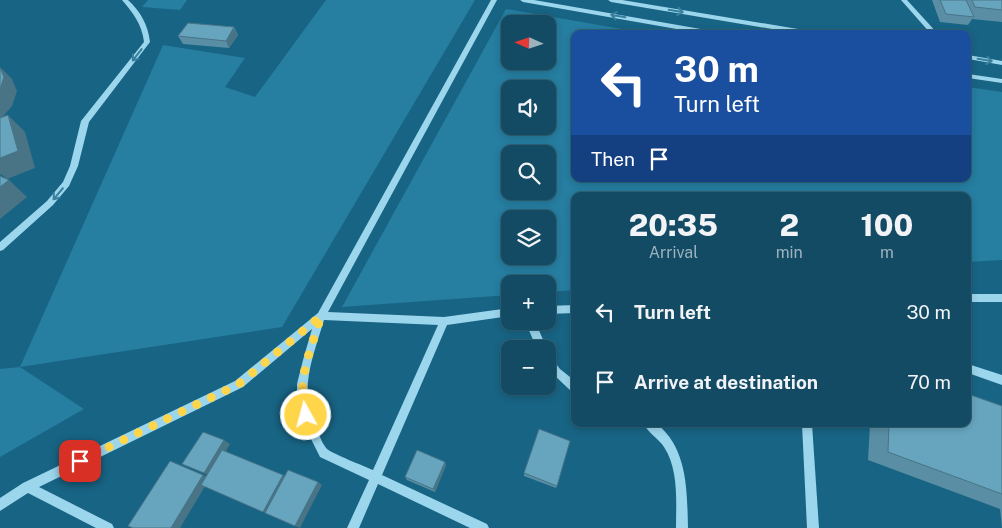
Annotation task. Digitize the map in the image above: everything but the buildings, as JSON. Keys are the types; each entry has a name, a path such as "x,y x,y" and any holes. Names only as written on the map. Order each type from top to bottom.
{"street":[{"path":"0,247 50,203 66,184 74,166 85,121 147,42 146,30 140,16 125,0"},
{"path":"483,528 324,453 310,428 301,402 306,367 321,316 494,0"},
{"path":"523,0 695,30"},
{"path":"611,0 792,30"},
{"path":"904,0 931,30"},
{"path":"971,58 1002,63"},
{"path":"971,77 1002,82"},
{"path":"971,298 1002,298"},
{"path":"556,310 571,309"},
{"path":"0,504 27,487 239,384 321,316 444,321 501,313"},
{"path":"354,528 444,321"},
{"path":"556,370 571,385"},
{"path":"971,370 1002,380"},
{"path":"652,427 667,441 681,476 682,528"},
{"path":"807,427 813,528"},
{"path":"27,487 108,528"}],"shaded area":[{"path":"148,0 187,0 180,10 142,7"},
{"path":"326,0 475,0 282,327 20,367 163,45 245,58 225,87 255,97"},
{"path":"506,9 541,15 503,15"},
{"path":"501,18 501,70 556,70 556,18 628,30 571,30 571,182 971,182 971,87 1002,92 1002,260 971,262 971,192 571,192 571,290 556,291 556,275 501,275 501,296 342,307"},
{"path":"20,367 84,409 0,457 0,369"}],"route":[{"path":"80,461 239,384 321,316 306,367 301,402 306,415"}]}
